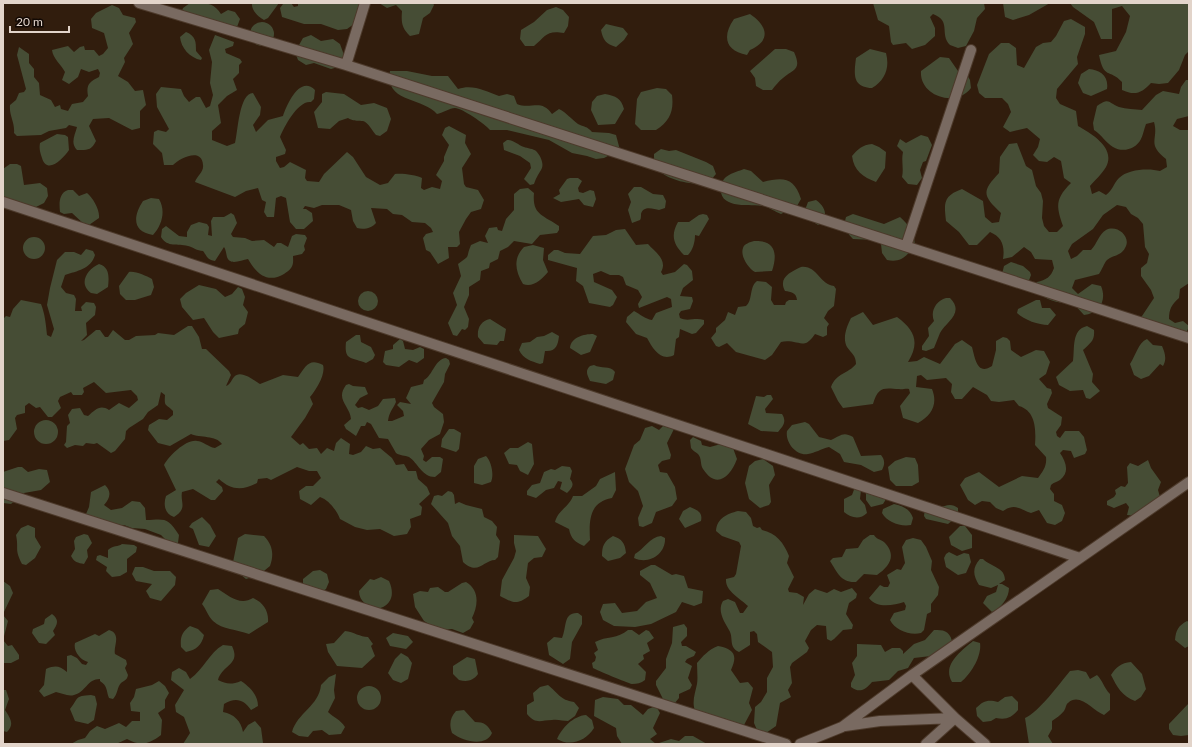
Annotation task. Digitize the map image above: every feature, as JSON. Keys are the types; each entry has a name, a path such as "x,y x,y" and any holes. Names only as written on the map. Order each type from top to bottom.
{"street":[{"path":"139,3 346,65 1189,338"},
{"path":"346,65 365,3"},
{"path":"906,246 970,50"},
{"path":"3,202 1080,558"},
{"path":"800,744 842,726 912,675 1189,482"},
{"path":"3,492 786,744"},
{"path":"912,675 955,718 985,744"},
{"path":"842,726 880,721 955,718"},
{"path":"926,744 955,718"}],"green space":[{"path":"190,3 204,3 211,5 221,14 228,10 235,12 240,19 237,27 231,34 217,29 191,24 183,20 180,16 183,8"},
{"path":"252,3 279,3 268,18 264,20 255,13"},
{"path":"291,3 294,7 298,6 298,3 361,3 354,24 347,29 338,30 321,24 304,24 282,17 280,8 283,4"},
{"path":"379,3 433,3 434,5 430,13 423,18 419,34 410,36 403,25 402,11 396,5 387,8"},
{"path":"873,3 984,3 985,9 977,18 974,31 966,46 958,48 950,45 945,36 944,24 942,20 933,14 930,17 935,28 935,36 925,45 912,49 906,43 893,45 891,42 889,26 878,20"},
{"path":"1003,3 1050,3 1029,15 1013,20 1005,17"},
{"path":"1070,3 1189,3 1189,51 1185,55 1179,70 1168,83 1151,83 1141,91 1135,93 1122,90 1122,82 1114,75 1105,71 1099,55 1116,51 1126,32 1130,16 1122,6 1112,9 1112,39 1101,39 1094,22 1073,7"},
{"path":"112,5 119,8 123,15 135,18 136,22 129,33 133,44 124,58 125,62 118,76 128,82 135,91 143,90 146,105 140,111 140,128 132,130 109,118 93,119 89,126 96,141 90,148 83,150 77,150 74,145 77,127 69,125 66,128 49,131 41,135 17,136 14,133 10,105 16,100 19,93 24,92 26,89 17,55 19,47 29,54 29,63 34,69 34,77 39,83 40,95 51,100 55,107 60,105 61,109 68,111 72,104 83,102 88,96 87,89 89,84 99,77 100,73 98,69 89,72 81,69 78,77 69,84 62,80 65,72 54,56 52,50 68,46 74,52 80,47 84,46 85,50 94,50 99,56 103,54 108,48 104,33 92,28 91,19 96,13"},
{"path":"556,7 563,10 569,17 568,26 564,33 550,33 534,46 525,46 520,39 521,30 534,22 547,10"},
{"path":"750,14 761,23 765,33 761,42 750,50 747,55 734,50 730,46 727,37 730,25 734,19"},
{"path":"1071,19 1085,27 1085,34 1077,57 1078,64 1057,89 1056,98 1060,104 1076,111 1078,126 1096,137 1101,142 1108,154 1106,167 1090,186 1092,194 1099,191 1106,195 1119,178 1133,171 1160,171 1167,167 1166,159 1156,149 1154,141 1154,122 1146,124 1141,139 1133,148 1125,150 1117,149 1094,130 1093,123 1097,106 1107,101 1119,107 1142,110 1156,95 1163,91 1179,94 1181,87 1186,80 1189,80 1189,116 1177,119 1173,126 1180,130 1189,130 1189,283 1180,289 1179,298 1171,307 1169,319 1175,323 1183,321 1189,326 1186,334 1140,319 1154,298 1151,290 1141,276 1141,268 1147,263 1149,254 1145,247 1143,224 1138,218 1131,214 1126,207 1117,205 1103,215 1093,229 1072,244 1068,251 1071,259 1083,250 1091,250 1102,234 1106,230 1110,229 1119,230 1127,240 1127,244 1123,251 1107,260 1099,274 1075,280 1072,288 1078,294 1092,284 1101,286 1103,291 1101,305 1098,309 1090,314 1084,315 1072,302 1056,302 1042,296 1033,289 1037,282 1050,276 1054,268 1052,260 1035,259 1031,252 1024,247 1012,257 1003,259 1004,250 1002,242 994,234 990,232 977,245 969,245 959,232 946,221 945,205 948,197 962,189 983,201 985,217 992,223 999,222 1001,213 986,194 989,185 999,173 1000,157 1009,144 1017,143 1026,166 1032,170 1036,186 1041,193 1043,201 1042,218 1044,226 1049,232 1057,232 1063,226 1058,203 1062,194 1071,183 1064,178 1061,161 1054,157 1047,162 1039,161 1033,155 1038,147 1040,139 1027,128 1010,132 1003,127 1011,112 1008,104 1002,98 985,98 979,93 977,85 989,54 1001,43 1009,43 1016,48 1017,65 1024,68 1036,47 1043,43 1051,42 1064,21"},
{"path":"262,22 270,26 274,34 270,42 262,46 254,42 250,34 254,26"},
{"path":"606,24 623,28 628,34 616,47 607,43 603,36 601,30"},
{"path":"186,32 194,37 196,51 202,58 201,60 193,57 184,49 180,37"},
{"path":"215,35 234,42 233,46 225,49 226,53 240,59 242,62 239,65 239,73 233,79 237,90 227,96 218,105 221,123 212,131 212,140 227,146 235,143 242,106 248,95 253,93 261,107 260,115 253,125 256,132 268,120 283,116 291,99 299,88 309,86 315,90 314,99 311,102 301,105 288,121 280,137 286,150 285,154 276,157 276,161 280,168 284,167 290,162 306,170 305,178 307,181 319,182 324,174 347,152 353,157 366,177 380,185 388,183 395,174 401,174 413,175 422,178 421,188 424,190 432,187 440,189 442,181 436,175 444,161 449,145 442,135 445,128 449,126 466,135 465,143 471,154 462,168 464,184 466,187 478,190 484,200 481,209 471,212 466,219 459,232 460,244 457,247 448,247 449,258 438,264 430,252 426,250 423,238 426,234 433,232 425,223 412,222 402,215 393,214 387,209 371,208 376,223 370,227 362,229 357,228 353,221 351,210 339,205 322,205 314,208 305,206 303,209 306,209 312,213 313,221 304,229 296,229 290,222 286,198 281,196 276,198 274,217 267,217 264,212 266,202 262,200 258,188 246,191 235,197 195,182 203,167 202,160 199,156 195,155 185,157 173,165 164,165 162,153 153,144 154,132 158,130 166,132 169,129 157,107 156,94 161,87 181,89 189,102 196,97 200,97 206,108 210,106 213,95 210,83 212,62 209,50"},
{"path":"311,35 321,41 333,39 340,44 344,55 338,67 331,69 314,63 306,65 298,60 295,52 303,38"},
{"path":"775,49 786,49 794,52 797,66 772,90 763,90 756,86 755,78 750,71"},
{"path":"870,49 886,53 887,58 887,69 883,77 872,88 861,85 856,79 855,74 856,58"},
{"path":"940,57 949,58 958,71 966,73 970,80 971,88 964,94 957,97 948,98 932,93 926,87 922,80 921,71"},
{"path":"1089,69 1103,74 1107,81 1107,89 1091,96 1083,93 1078,83 1081,74"},
{"path":"390,71 407,71 432,76 448,76 458,89 469,87 484,90 499,96 507,94 514,96 517,104 527,106 540,105 548,109 552,114 559,109 578,124 592,132 616,135 620,150 604,158 596,159 572,153 549,140 507,130 490,130 473,117 455,108 437,114 431,109 406,98 393,89 390,81"},
{"path":"657,88 666,89 672,95 672,111 668,119 661,127 656,130 641,130 635,124 637,99 641,92"},
{"path":"326,92 344,94 361,105 374,103 387,108 391,119 387,131 380,136 376,135 365,122 348,118 339,121 330,129 318,128 314,112 322,102 322,94"},
{"path":"605,94 618,98 624,109 615,124 598,125 591,110 592,102 597,96"},
{"path":"57,134 68,137 69,150 55,164 47,165 44,163 42,158 40,143"},
{"path":"921,135 928,137 932,145 926,161 923,162 920,170 922,178 917,185 908,184 902,177 903,152 897,146 900,139 906,143"},
{"path":"507,140 534,150 539,155 542,160 542,168 534,184 530,185 524,179 531,168 530,163 520,156 504,150 503,143"},
{"path":"872,144 886,152 885,168 876,182 867,178 857,170 852,156 860,148"},
{"path":"661,149 669,151 676,150 706,162 713,166 716,174 710,181 698,184 682,182 668,176 658,169 654,162 654,154"},
{"path":"10,164 17,164 21,166 24,185 40,183 47,188 48,196 44,203 36,207 3,199 3,169"},
{"path":"744,169 751,171 763,182 776,179 787,180 795,186 801,199 797,206 781,214 764,206 730,203 721,194 722,183 729,175"},
{"path":"578,178 582,181 578,188 579,192 583,193 590,190 594,191 596,199 593,207 584,205 579,199 561,202 553,198 560,194 559,190 567,179"},
{"path":"634,187 641,187 653,194 663,195 666,201 665,208 659,210 649,208 644,209 640,220 632,223 628,210 631,202 628,194"},
{"path":"528,188 534,193 535,206 537,210 544,217 559,226 559,230 557,233 540,235 532,244 514,241 508,247 500,251 498,259 490,263 489,268 481,271 480,280 469,287 469,295 464,307 469,319 468,327 465,330 462,329 457,336 453,335 448,323 457,305 453,293 461,276 458,264 468,256 471,245 480,241 488,243 485,236 489,228 497,227 498,230 502,231 506,219 514,210 514,194 520,189"},
{"path":"68,190 73,190 79,196 87,193 96,204 99,218 89,225 85,225 72,213 64,214 60,212 61,196"},
{"path":"151,198 159,199 163,213 159,227 153,235 141,231 136,222 137,212 143,201"},
{"path":"816,200 823,207 825,214 825,220 818,225 806,217 805,210 808,202"},
{"path":"231,213 234,215 237,223 231,234 233,237 245,238 252,241 264,240 274,247 277,243 281,243 288,247 292,236 296,234 305,235 307,238 304,246 305,250 302,254 293,256 293,265 289,270 278,277 272,278 258,273 248,259 236,262 228,260 224,247 215,261 209,259 203,251 184,245 167,243 161,237 162,229 166,226 179,236 187,237 187,232 191,225 199,222 207,224 209,227 208,235 212,236 211,221 213,217 224,217"},
{"path":"703,214 707,215 709,219 699,236 695,235 695,240 690,253 688,255 684,255 674,240 674,232 678,222 689,222"},
{"path":"853,214 884,224 900,217 906,223 914,237 915,245 903,258 892,261 887,260 882,253 881,244 874,240 853,239 846,230 846,217"},
{"path":"625,229 636,245 648,244 660,256 663,264 661,272 663,275 675,272 684,264 687,265 692,271 693,280 683,288 680,296 692,297 693,301 690,309 681,311 679,314 680,318 683,319 704,320 704,324 696,333 692,334 680,329 679,337 676,339 674,355 669,357 661,356 647,338 636,334 626,322 627,317 634,311 645,318 652,320 656,313 672,307 671,299 667,297 639,308 638,304 642,297 638,290 626,285 623,277 619,275 610,275 601,271 593,274 594,282 612,290 617,297 613,305 610,307 589,303 583,286 576,281 577,268 548,260 548,255 554,250 565,253 580,254 593,236 606,235 616,230"},
{"path":"34,237 42,240 45,248 42,256 34,259 26,256 23,248 26,240"},
{"path":"761,241 771,245 775,259 772,271 755,272 745,262 742,251 747,243"},
{"path":"533,245 544,248 543,260 548,272 534,284 527,285 523,284 518,274 516,265 520,251 524,247"},
{"path":"86,249 93,251 95,255 93,260 83,269 65,275 61,287 66,293 74,295 76,299 75,311 82,311 81,307 86,302 94,303 96,307 95,315 86,323 87,335 81,341 96,330 100,330 105,337 108,337 113,330 125,340 129,340 136,336 155,335 158,333 174,335 188,326 192,326 199,337 202,349 206,349 229,371 231,375 226,386 234,377 240,374 251,378 260,384 283,375 298,377 308,364 314,362 323,365 324,369 322,377 318,386 310,397 313,404 291,437 300,445 303,443 309,449 317,448 321,454 327,448 334,451 336,443 341,438 350,444 349,454 353,455 361,452 366,446 373,449 380,448 392,458 396,465 404,464 408,471 416,471 418,479 427,487 430,494 419,504 422,507 421,515 410,519 411,527 407,534 394,536 380,529 367,530 355,527 340,519 332,506 323,498 320,497 311,505 300,499 299,491 306,486 313,486 321,478 317,471 309,471 297,467 271,480 267,478 258,479 257,483 252,486 242,488 232,487 223,483 219,479 216,482 222,487 223,491 215,500 211,500 193,489 182,492 181,511 174,517 171,516 166,509 165,499 166,496 176,490 164,465 166,461 183,445 193,441 199,441 215,448 222,444 216,439 191,434 170,446 158,443 148,430 149,425 159,419 167,420 173,415 173,411 165,404 165,395 161,392 158,405 148,412 143,419 126,431 125,439 115,451 111,453 97,443 86,443 83,446 75,445 67,448 64,445 66,442 67,426 70,423 68,415 72,409 80,408 84,415 88,416 98,408 106,408 109,410 119,403 129,408 138,400 137,396 131,390 106,393 94,382 83,388 84,392 82,395 73,395 71,392 60,397 58,401 61,408 52,417 48,417 40,407 36,408 29,403 25,406 25,413 17,415 15,418 17,429 9,440 3,441 3,319 6,316 10,317 13,309 21,300 41,304 47,335 51,337 54,329 47,305 57,260 65,252 74,252 81,255"},
{"path":"1011,262 1023,266 1030,272 1031,275 1028,283 1002,274 1004,266"},
{"path":"99,264 103,265 107,270 108,287 97,294 91,293 85,285 86,277 91,269"},
{"path":"801,267 811,269 825,282 834,286 836,289 834,306 828,311 824,318 829,324 827,327 827,335 823,337 815,334 806,343 788,341 781,342 772,355 765,360 736,352 727,343 719,347 716,346 711,338 716,332 716,328 725,320 728,312 735,315 738,307 746,306 750,300 753,287 757,281 766,282 772,287 771,300 774,305 785,305 789,300 797,300 794,294 785,291 783,282 789,273"},
{"path":"129,272 138,273 152,279 154,287 151,295 135,300 126,300 120,294 119,286"},
{"path":"199,285 216,289 225,297 232,294 238,287 242,289 245,297 243,305 248,312 245,324 239,329 238,334 219,338 204,318 193,320 182,307 180,299 186,293"},
{"path":"368,291 375,294 378,301 375,308 368,311 361,308 358,301 361,294"},
{"path":"950,298 954,303 956,308 955,313 940,333 934,348 926,351 922,350 922,346 929,336 928,328 934,321 933,310 939,301"},
{"path":"1036,300 1040,300 1042,308 1050,308 1056,315 1048,325 1032,322 1017,313 1018,309"},
{"path":"863,312 873,325 897,317 908,327 912,332 915,343 912,355 908,362 917,361 924,357 940,364 955,344 962,340 972,347 978,364 983,369 987,369 992,366 996,350 996,341 1003,337 1010,341 1011,350 1021,357 1036,350 1044,351 1050,362 1046,374 1039,379 1047,388 1051,389 1052,393 1047,404 1048,408 1062,417 1061,425 1056,432 1057,436 1060,438 1065,431 1079,431 1084,437 1087,450 1085,454 1074,458 1071,451 1063,450 1060,453 1066,467 1065,474 1060,480 1051,485 1050,489 1054,494 1054,501 1062,505 1065,513 1062,521 1055,525 1047,523 1039,510 1031,513 1020,508 1011,507 1003,511 996,508 990,502 982,501 975,505 968,500 960,485 965,478 979,472 999,487 1022,476 1038,478 1042,473 1045,466 1046,457 1035,445 1034,422 1029,412 1025,408 1019,406 1014,400 999,402 991,401 987,395 973,387 962,399 955,399 951,392 952,384 946,378 927,380 921,375 917,376 916,387 932,389 934,394 934,404 930,413 918,423 903,418 900,406 910,393 909,389 882,389 877,394 873,404 843,408 831,387 833,382 839,376 856,364 854,356 847,347 845,336 851,318"},
{"path":"490,319 506,329 504,341 500,341 497,345 484,344 478,337 480,325 484,321"},
{"path":"1087,326 1094,330 1094,337 1092,342 1083,350 1093,374 1092,382 1100,391 1090,399 1086,398 1083,390 1070,391 1059,385 1056,377 1073,361 1076,335 1078,331"},
{"path":"552,332 559,336 558,342 554,349 545,351 543,363 540,364 530,361 525,358 519,350 522,343 530,342 537,337 544,336"},
{"path":"593,334 597,336 590,352 581,355 570,348 573,341 578,337"},
{"path":"356,335 360,335 361,342 371,347 375,355 373,359 366,363 353,359 347,355 346,342"},
{"path":"400,339 403,341 405,349 413,350 420,347 424,349 424,358 417,363 409,360 399,367 386,365 383,362 385,351 393,349 393,345"},
{"path":"1147,339 1153,345 1162,346 1165,354 1165,361 1163,366 1160,364 1149,376 1141,379 1134,375 1130,364 1141,343"},
{"path":"446,358 449,360 450,364 445,374 444,382 432,403 434,407 443,414 444,422 440,434 429,440 421,449 424,456 423,460 426,462 432,457 440,457 443,459 441,472 435,477 427,475 423,472 409,457 396,453 388,439 379,438 371,424 367,422 365,426 361,426 356,436 346,429 344,425 351,419 342,399 343,390 346,385 349,384 353,386 365,387 368,394 360,398 355,405 358,408 362,407 369,410 378,406 383,399 395,398 396,402 390,413 388,421 392,421 404,416 403,411 397,405 400,402 411,404 406,398 411,387 423,384 424,380 430,375 439,361"},
{"path":"594,365 613,370 615,372 613,380 606,384 590,381 587,371 590,366"},
{"path":"771,395 773,399 765,409 766,413 782,414 784,419 784,424 778,432 761,431 748,424 756,396 764,397"},
{"path":"46,420 54,424 58,432 54,440 46,444 38,440 34,432 38,424"},
{"path":"668,421 674,429 667,443 671,455 670,459 662,461 658,465 660,472 667,473 675,487 677,499 672,506 656,512 652,523 643,527 639,526 638,518 643,506 638,491 629,482 625,469 634,445 640,440 645,428 652,426 659,430"},
{"path":"805,422 809,424 819,437 831,440 844,434 850,435 853,437 861,456 881,455 884,462 882,470 874,472 861,465 844,462 840,454 829,447 808,454 799,453 790,444 787,431 792,425"},
{"path":"449,429 454,429 461,433 459,449 456,452 441,447 442,439"},
{"path":"693,437 701,441 702,445 710,447 721,444 733,448 737,459 727,476 718,480 713,479 708,475 702,467 701,459 698,454 691,448 690,440"},
{"path":"528,442 532,444 534,464 528,475 520,471 517,465 509,464 504,453 510,448 518,448"},
{"path":"486,456 492,469 491,482 482,485 474,483 474,466 478,459"},
{"path":"906,457 915,458 918,465 919,482 912,486 896,486 890,480 888,467 895,461"},
{"path":"763,459 773,466 775,475 769,485 771,502 769,505 760,508 749,499 745,483 749,466 755,461"},
{"path":"1148,460 1151,468 1161,482 1158,490 1160,497 1136,516 1127,515 1129,507 1126,503 1114,508 1107,505 1107,501 1116,494 1115,490 1121,486 1125,487 1128,483 1127,467 1130,463 1138,466"},
{"path":"562,466 570,467 572,471 570,479 572,486 567,493 560,489 562,482 558,481 554,488 546,490 536,498 527,495 527,491 532,485 540,483 544,472 551,469 555,470"},
{"path":"22,467 28,472 39,469 47,470 50,482 41,490 24,493 11,504 3,503 3,472"},
{"path":"615,472 616,490 612,498 604,500 592,513 590,519 590,540 584,546 574,540 569,529 555,522 556,518 573,496 582,496 596,486 600,479"},
{"path":"105,485 109,490 109,495 108,500 104,505 111,510 122,508 132,501 140,502 145,508 146,520 166,520 172,525 179,535 178,543 170,544 161,535 145,529 132,528 124,525 90,527 86,514 89,507 91,492"},
{"path":"855,487 861,490 860,499 865,505 867,513 861,517 853,517 844,512 844,499 852,495"},
{"path":"448,491 452,492 454,495 455,504 459,502 482,509 484,517 492,521 497,527 496,535 500,541 498,557 495,560 477,568 468,566 463,562 460,546 452,536 448,523 431,504 434,496 442,496"},
{"path":"866,492 888,496 883,504 871,507 866,500"},
{"path":"932,503 939,508 949,505 956,506 958,508 958,516 948,524 926,519 924,516 925,507"},
{"path":"894,504 903,507 910,512 913,518 911,525 894,523 884,516 882,513 883,509"},
{"path":"690,507 700,513 701,521 685,528 679,519 683,511"},
{"path":"738,511 746,512 751,518 753,526 757,528 760,527 762,530 775,536 785,547 789,556 787,563 794,577 788,589 789,592 797,593 804,597 803,605 809,594 815,589 827,593 834,589 841,592 852,588 857,594 856,598 849,603 846,614 853,625 852,629 843,630 831,641 827,639 826,626 817,625 811,630 805,641 809,648 807,652 792,663 790,667 792,683 788,690 791,697 780,703 776,726 766,733 757,730 754,723 755,707 761,702 767,692 767,678 773,667 772,652 758,642 757,634 754,631 750,632 750,645 739,652 736,650 732,645 730,633 723,620 721,612 721,605 723,601 728,599 735,602 740,613 743,613 748,606 730,591 726,583 726,579 734,577 736,574 741,546 739,542 722,536 716,531 718,523 723,517"},
{"path":"202,517 210,525 216,536 209,547 199,545 193,529 189,527 192,523"},
{"path":"28,525 35,528 35,537 41,547 35,558 26,565 22,564 17,552 16,535 21,528"},
{"path":"960,526 965,526 972,535 972,548 962,551 951,545 949,537"},
{"path":"84,534 88,535 92,543 87,550 88,557 84,564 76,562 71,556 75,549 74,541 76,537"},
{"path":"245,534 264,536 272,550 270,566 259,575 246,579 235,570 233,562 238,538"},
{"path":"514,535 538,536 546,549 542,557 534,558 528,563 526,578 530,587 529,596 517,602 500,596 502,580 514,558 516,551"},
{"path":"870,535 874,535 888,547 891,556 888,564 882,572 877,575 864,574 856,582 843,579 837,573 830,561 833,558 842,557 846,549 858,548 863,540"},
{"path":"613,536 622,542 626,553 620,558 608,561 602,556 602,549 607,540"},
{"path":"661,536 665,538 665,544 663,549 656,557 645,560 634,558 635,554 650,541"},
{"path":"913,538 921,540 926,547 932,561 931,570 939,587 938,595 931,604 931,612 927,614 924,630 917,634 908,633 895,627 890,620 894,613 905,610 906,606 904,602 891,605 881,605 876,604 869,598 880,585 888,587 890,583 887,575 897,569 901,570 905,563 902,547 906,540"},
{"path":"122,544 134,545 137,547 136,552 127,559 127,572 120,576 112,577 106,571 107,567 96,560 97,556 100,555 108,558 108,550"},
{"path":"949,552 957,556 964,553 969,554 971,562 966,573 958,575 946,567 944,558"},
{"path":"980,559 983,559 1003,572 1005,580 999,584 1009,588 1008,595 1004,602 992,612 983,603 987,596 996,592 998,585 991,588 979,585 974,572"},
{"path":"651,565 655,565 672,575 676,574 684,576 688,588 703,591 702,603 694,606 682,602 676,612 651,624 635,627 614,626 603,620 600,612 603,604 615,603 622,613 637,611 646,602 657,598 650,583 640,575 640,571"},
{"path":"135,567 143,567 154,571 170,571 176,577 175,585 161,601 150,598 146,591 152,584 136,581 132,574"},
{"path":"320,570 327,574 329,582 326,589 317,595 303,588 303,579 313,571"},
{"path":"381,577 389,581 392,595 391,599 386,605 377,609 362,601 359,591 370,579 374,580"},
{"path":"3,581 10,586 13,593 3,614"},
{"path":"466,582 471,585 476,594 476,608 472,618 474,622 470,629 463,633 452,629 439,630 424,621 415,607 413,594 420,591 428,592 430,588 438,587 445,592 448,592"},
{"path":"218,589 239,601 253,598 257,600 265,607 268,622 249,634 225,628 217,624 211,619 202,604 210,590"},
{"path":"573,613 578,613 582,616 582,624 572,642 570,659 563,664 549,655 547,643 554,637 562,638 566,621"},
{"path":"52,614 57,620 57,625 53,631 55,635 46,644 39,643 32,633 33,629 44,624 45,619"},
{"path":"3,615 8,621 3,640"},
{"path":"1187,621 1189,622 1189,646 1185,648 1175,640 1178,629"},
{"path":"684,624 687,628 687,636 681,642 682,646 686,646 696,652 694,656 687,659 685,662 692,666 688,678 692,685 690,689 679,694 679,698 674,704 665,703 656,685 656,681 666,668 666,659 672,643 673,627"},
{"path":"190,626 198,629 204,635 202,642 198,646 193,650 186,652 181,647 181,640 183,633"},
{"path":"109,630 115,634 116,637 115,654 126,660 127,664 125,668 128,675 121,683 113,699 109,698 106,687 100,679 92,681 74,695 56,692 44,697 39,691 44,685 46,669 57,667 62,668 67,672 67,656 71,655 77,658 82,664 86,665 88,662 78,655 75,649 75,643 95,634 99,636"},
{"path":"628,630 632,630 639,635 646,630 649,631 654,638 647,643 650,651 643,655 644,659 638,664 646,672 645,680 636,684 629,683 593,668 592,663 595,661 596,657 594,653 598,650 595,642 620,635"},
{"path":"934,630 947,633 951,637 952,641 950,645 931,656 914,658 908,668 898,671 889,680 872,682 863,690 857,690 851,687 851,683 855,675 852,663 857,656 857,644 881,645 885,652 892,648 900,648 903,651 903,654 914,644 925,640"},
{"path":"345,631 368,637 373,644 371,646 375,656 362,668 337,666 328,652 326,644 334,643"},
{"path":"393,633 408,636 413,642 406,649 390,646 386,638"},
{"path":"3,640 8,646 12,645 19,655 19,659 11,663 3,663"},
{"path":"973,641 980,643 978,659 961,682 952,682 949,676 951,664 958,654"},
{"path":"223,645 232,646 234,657 233,661 220,675 218,680 229,684 241,681 253,692 257,698 258,706 251,710 242,701 232,700 224,704 223,712 230,714 236,719 241,725 243,732 248,725 255,721 261,728 263,743 183,744 190,733 184,717 176,712 175,705 184,690 171,680 172,672 179,668 186,672 190,679 199,671 214,652"},
{"path":"718,646 728,649 733,654 734,660 731,670 740,683 748,682 753,688 749,703 752,710 744,725 740,726 724,718 720,720 696,713 694,695 697,682 697,663 709,651"},
{"path":"401,653 408,657 412,663 408,679 401,683 393,680 388,673 395,659"},
{"path":"467,657 475,659 478,674 470,680 459,680 453,674 453,666"},
{"path":"1131,662 1142,674 1146,689 1141,697 1135,701 1120,691 1111,675 1119,666 1124,663"},
{"path":"1078,670 1086,672 1090,679 1097,675 1099,677 1110,694 1110,710 1104,715 1082,701 1073,700 1067,704 1063,712 1052,721 1052,729 1048,736 1053,744 1029,744 1025,718 1042,704 1070,671"},
{"path":"336,674 334,690 335,698 328,712 345,727 341,734 329,735 322,730 313,731 308,737 299,736 292,732 298,720 316,699 321,685 329,677"},
{"path":"159,681 165,686 169,693 165,700 165,708 158,713 162,720 161,735 153,741 141,744 127,739 116,744 71,744 85,738 90,731 97,726 105,729 119,723 126,727 132,721 140,721 140,712 131,711 130,703 134,697 136,689 152,685"},
{"path":"548,685 562,698 574,702 579,708 575,716 568,721 536,721 527,714 527,705 534,701 533,693 540,687"},
{"path":"369,686 378,689 381,698 378,707 369,710 360,707 357,698 360,689"},
{"path":"3,690 6,690 9,699 5,710 10,718 11,726 7,732 3,731"},
{"path":"91,695 95,696 97,704 94,720 88,724 75,721 70,709 79,697"},
{"path":"1012,696 1018,702 1018,710 1011,717 1003,719 996,718 991,721 983,722 977,716 976,708 983,702 998,702 1005,697"},
{"path":"603,697 618,699 624,705 631,705 643,715 648,709 656,706 660,713 653,728 657,734 650,739 656,744 622,744 617,736 616,728 594,716 595,700"},
{"path":"1189,703 1189,735 1173,735 1169,729 1169,724"},
{"path":"464,710 475,722 483,723 489,728 492,733 489,737 480,742 474,742 462,739 452,733 450,724 452,716 456,711"},
{"path":"586,715 592,720 594,728 591,733 582,739 572,742 557,739 568,723"},
{"path":"685,736 693,736 707,744 656,744 671,739 679,741"}]}
